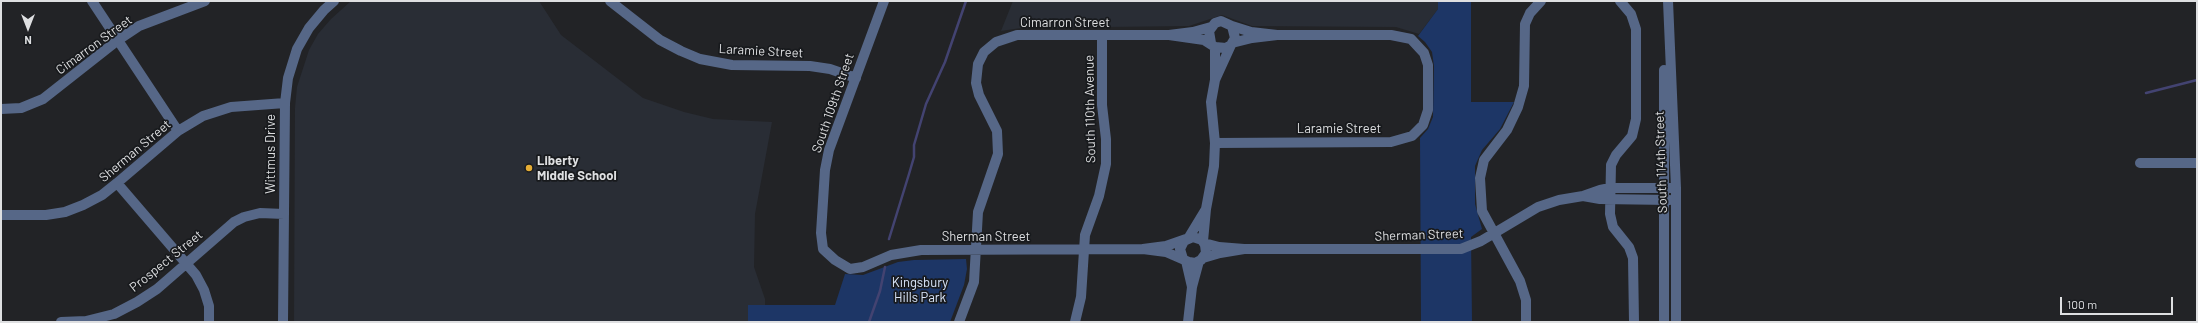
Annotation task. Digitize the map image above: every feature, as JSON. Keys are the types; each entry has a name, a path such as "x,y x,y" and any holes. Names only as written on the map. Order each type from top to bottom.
{"street":[{"path":"92,1 178,130"},
{"name":"Cimarron Street","path":"1,109 21,108 43,99 118,40 139,26 205,1"},
{"name":"Wittmus Drive","path":"283,322 284,103 288,78 297,49 309,28 324,10 334,1"},
{"name":"Laramie Street","path":"610,1 660,40 681,51 700,58 732,65 810,66 856,78"},
{"name":"South 109th Street","path":"835,260 823,249 821,233 825,170 829,150 884,1"},
{"path":"1620,1 1631,14 1636,30 1635,126 1629,140 1613,160 1610,188 1610,214 1613,227 1629,247 1633,258 1634,322"},
{"name":"South 114th Street","path":"1664,1 1664,322"},
{"name":"South 114th Street","path":"1668,1 1676,188 1676,322"},
{"path":"1526,322 1526,300 1523,287 1481,207 1481,170 1487,155 1512,122 1521,100 1525,78 1525,24 1538,4"},
{"path":"1188,322 1192,287 1206,250 1203,242 1206,209 1213,176 1215,143 1211,102 1215,80 1213,45 1208,35 1211,27 1221,21 1250,32 1277,35"},
{"path":"1215,80 1232,44 1235,34 1232,26"},
{"name":"Cimarron Street","path":"976,250 978,212 996,166 999,148 994,124 979,95 976,84 977,69 980,59 989,47 1009,36 1169,35 1194,32 1211,27"},
{"name":"Cimarron Street","path":"1169,35 1197,38 1213,45"},
{"path":"1213,45 1220,48 1252,38 1277,35"},
{"name":"Laramie Street","path":"1215,143 1400,141 1412,136 1423,125 1428,110 1427,58 1416,43 1405,36 1277,35"},
{"name":"South 110th Avenue","path":"1075,322 1082,291 1084,250 1087,229 1099,196 1106,164 1106,139 1102,105 1102,36"},
{"name":"Sherman Street","path":"1,214 46,215 65,212 102,195 178,130 203,116 231,107 284,103"},
{"path":"2140,163 2197,163"},
{"path":"117,183 196,275 204,290 209,306 209,322"},
{"name":"Sherman Street","path":"1201,260 1220,253 1244,250 1452,250 1473,246 1542,205 1566,198 1583,196 1610,188 1676,188"},
{"name":"Sherman Street","path":"1583,196 1610,199 1676,200"},
{"path":"1192,287 1185,260 1180,250 1182,243 1188,238 1206,209"},
{"name":"Prospect Street","path":"61,322 86,322 114,314 157,289 234,222 244,217 260,213 284,214"},
{"path":"1188,238 1196,237 1203,242"},
{"name":"Sherman Street","path":"1143,250 1166,246 1188,238"},
{"name":"Sherman Street","path":"1203,242 1244,250"},
{"path":"959,322 974,282 976,250"},
{"name":"Sherman Street","path":"835,260 850,268 863,267 879,259 905,252 976,250 1143,250 1166,252 1185,260"},
{"path":"1185,260 1192,263 1201,260"}],"shaded area":[{"name":"Liberty Middle School","path":"351,1 539,1 561,35 643,98 684,112 713,119 772,122 755,214 754,267 765,299 765,305 748,305 748,322 294,322 295,108 297,87 309,50 318,34 331,19"},
{"path":"1013,1 1438,1 1438,9 1419,34 1396,27 1252,26 1222,15 1189,26 1021,28 1001,31"}],"green space":[{"path":"1438,1 1471,1 1471,102 1514,102 1500,129 1482,150 1475,166 1475,204 1482,229 1471,237 1472,322 1421,322 1420,138 1428,129 1433,117 1434,66 1432,52 1425,42 1418,36 1438,9"},
{"name":"Kingsbury Hills Park","path":"966,259 967,269 964,285 950,322 748,322 748,305 835,305 845,274 863,275 898,262 914,260"}],"waterway":[{"path":"889,239 914,157 914,145 926,104 945,62 966,1"},
{"path":"2146,93 2197,80"},
{"path":"869,322 880,291 885,267"}],"place":[{"name":"Liberty Middle School","path":"529,168"}]}
